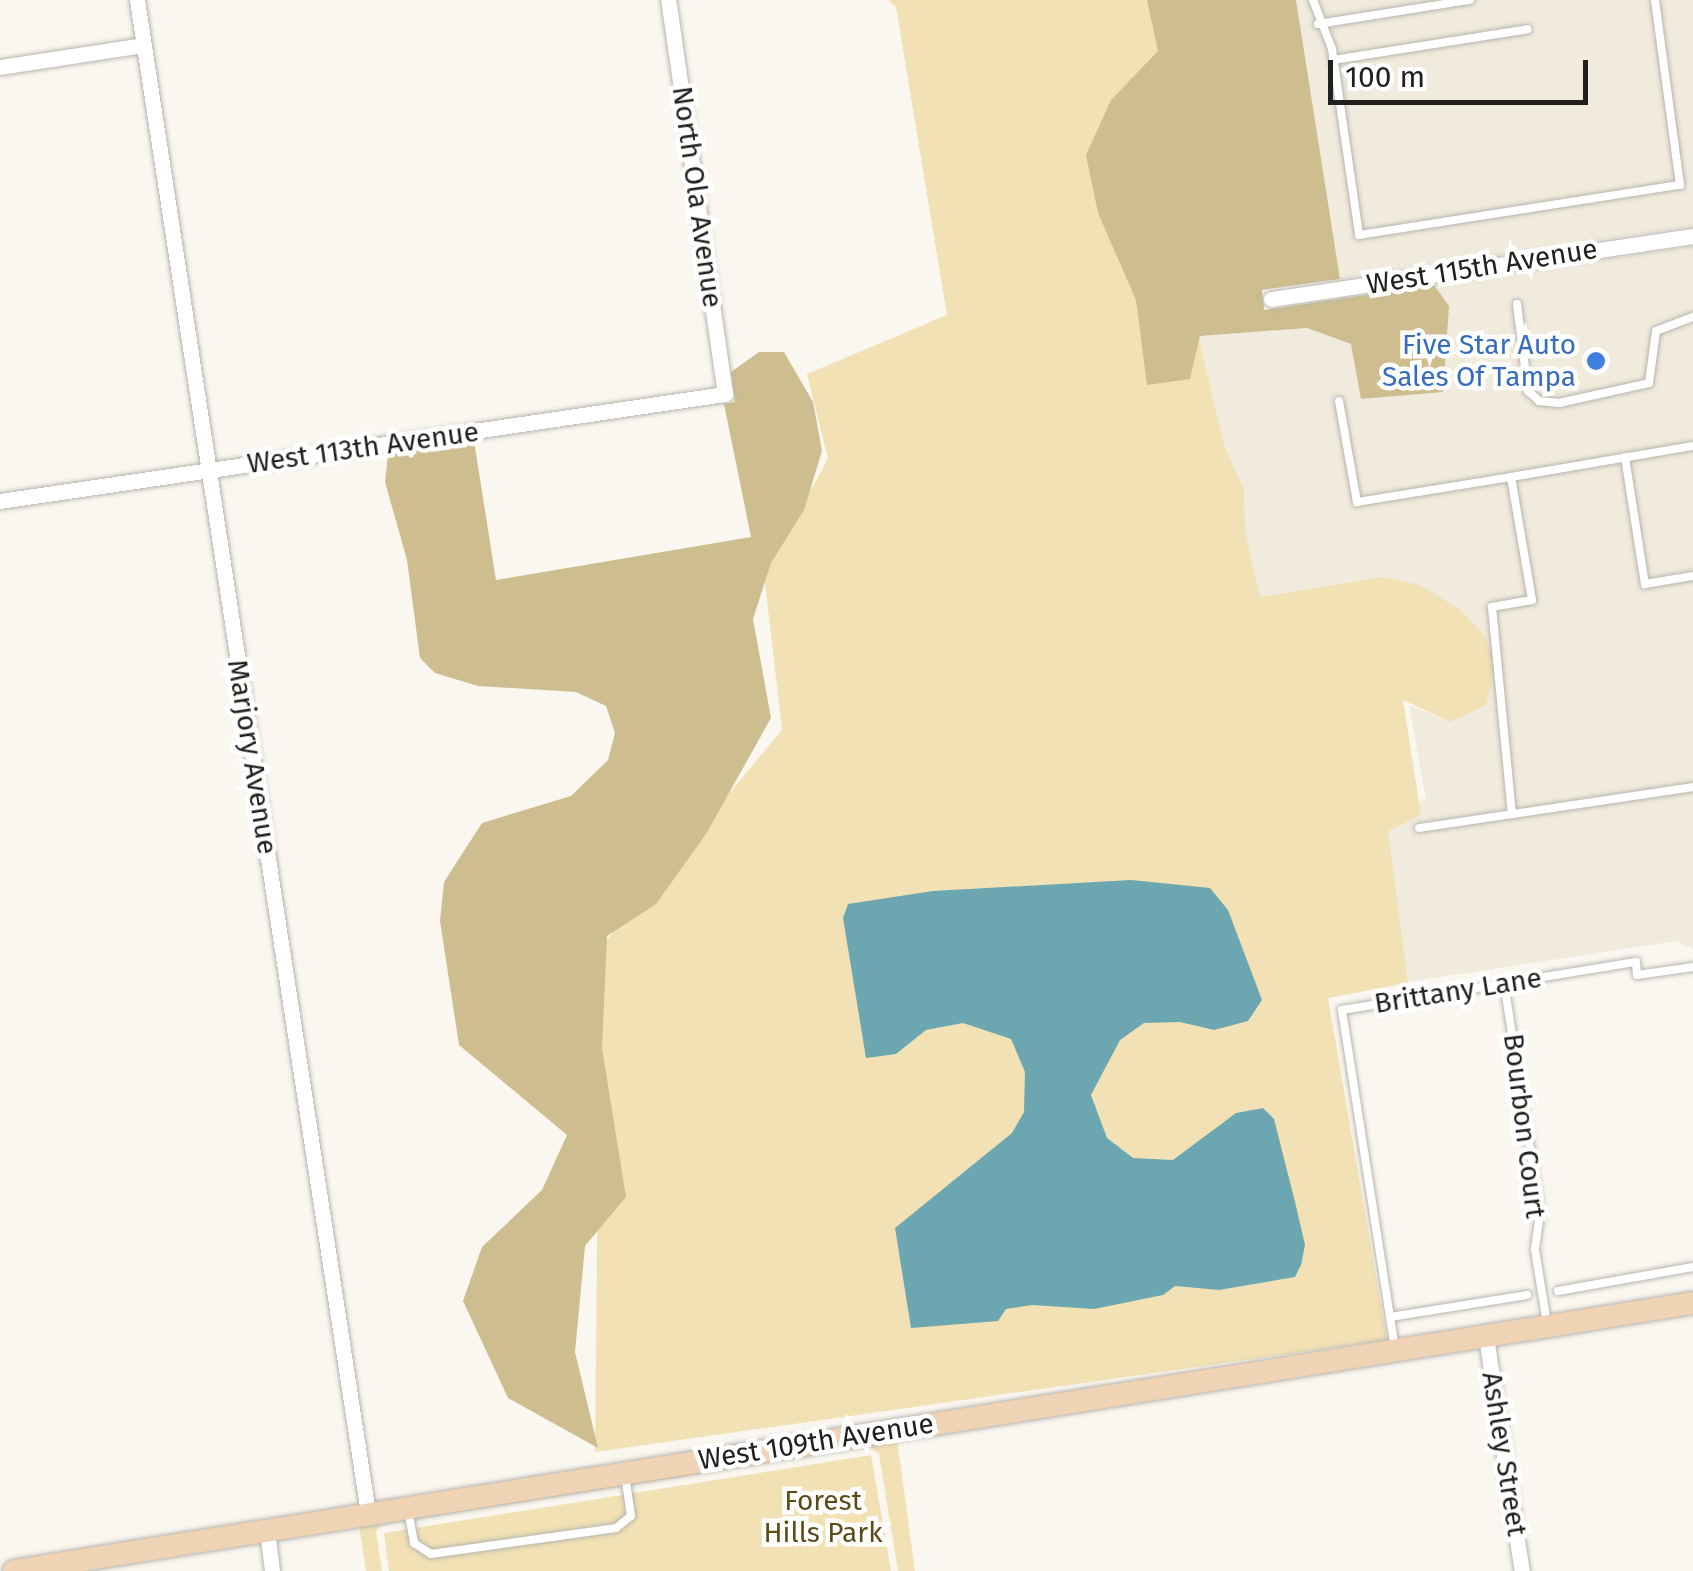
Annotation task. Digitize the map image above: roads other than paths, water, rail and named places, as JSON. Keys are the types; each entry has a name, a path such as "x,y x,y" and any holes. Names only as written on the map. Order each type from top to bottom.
{"street":[{"name":"Marjory Avenue","path":"137,0 368,1513"},
{"name":"North Ola Avenue","path":"668,0 725,394"},
{"path":"0,67 143,45"},
{"name":"West 115th Avenue","path":"1271,299 1693,236"},
{"name":"West 113th Avenue","path":"0,501 725,394"},
{"name":"West 109th Avenue","path":"14,1571 65,1567 368,1513 1693,1303"},
{"name":"Ashley Street","path":"1486,1337 1522,1571"},
{"path":"267,1530 272,1571"}],"lane":[{"path":"1313,0 1333,60 1360,235 1680,185 1655,0"},
{"path":"1318,24 1470,0"},
{"path":"1333,60 1528,29"},
{"path":"1517,304 1528,391 1540,401 1559,403 1648,383 1656,331 1693,317"},
{"path":"1339,401 1357,502 1693,446"},
{"path":"1625,458 1644,584 1693,576"},
{"path":"1511,477 1532,600 1492,606 1512,814"},
{"path":"1420,828 1693,787"},
{"name":"Brittany Lane","path":"1395,1350 1342,1010 1636,962 1637,976 1693,967"},
{"name":"Bourbon Court","path":"1504,983 1540,1213 1536,1265 1548,1327"},
{"path":"1558,1290 1693,1268"},
{"path":"1390,1318 1527,1295"},
{"path":"407,1507 414,1542 431,1554 616,1528 631,1516 624,1472"}],"water":[{"path":"1131,880 1210,888 1228,910 1262,1000 1248,1021 1214,1030 1180,1022 1144,1023 1120,1040 1091,1095 1107,1138 1133,1158 1173,1160 1236,1113 1263,1108 1274,1119 1296,1206 1305,1245 1301,1265 1295,1277 1219,1290 1175,1286 1163,1295 1094,1309 1032,1305 1006,1309 998,1321 911,1328 895,1228 1012,1133 1024,1112 1025,1072 1011,1039 963,1023 926,1030 896,1054 866,1058 843,918 848,904 933,891"}],"place":[{"name":"Five Star Auto Sales Of Tampa","path":"1596,361"}],"park label":[{"name":"Forest Hills Park","path":"823,1517"}]}
